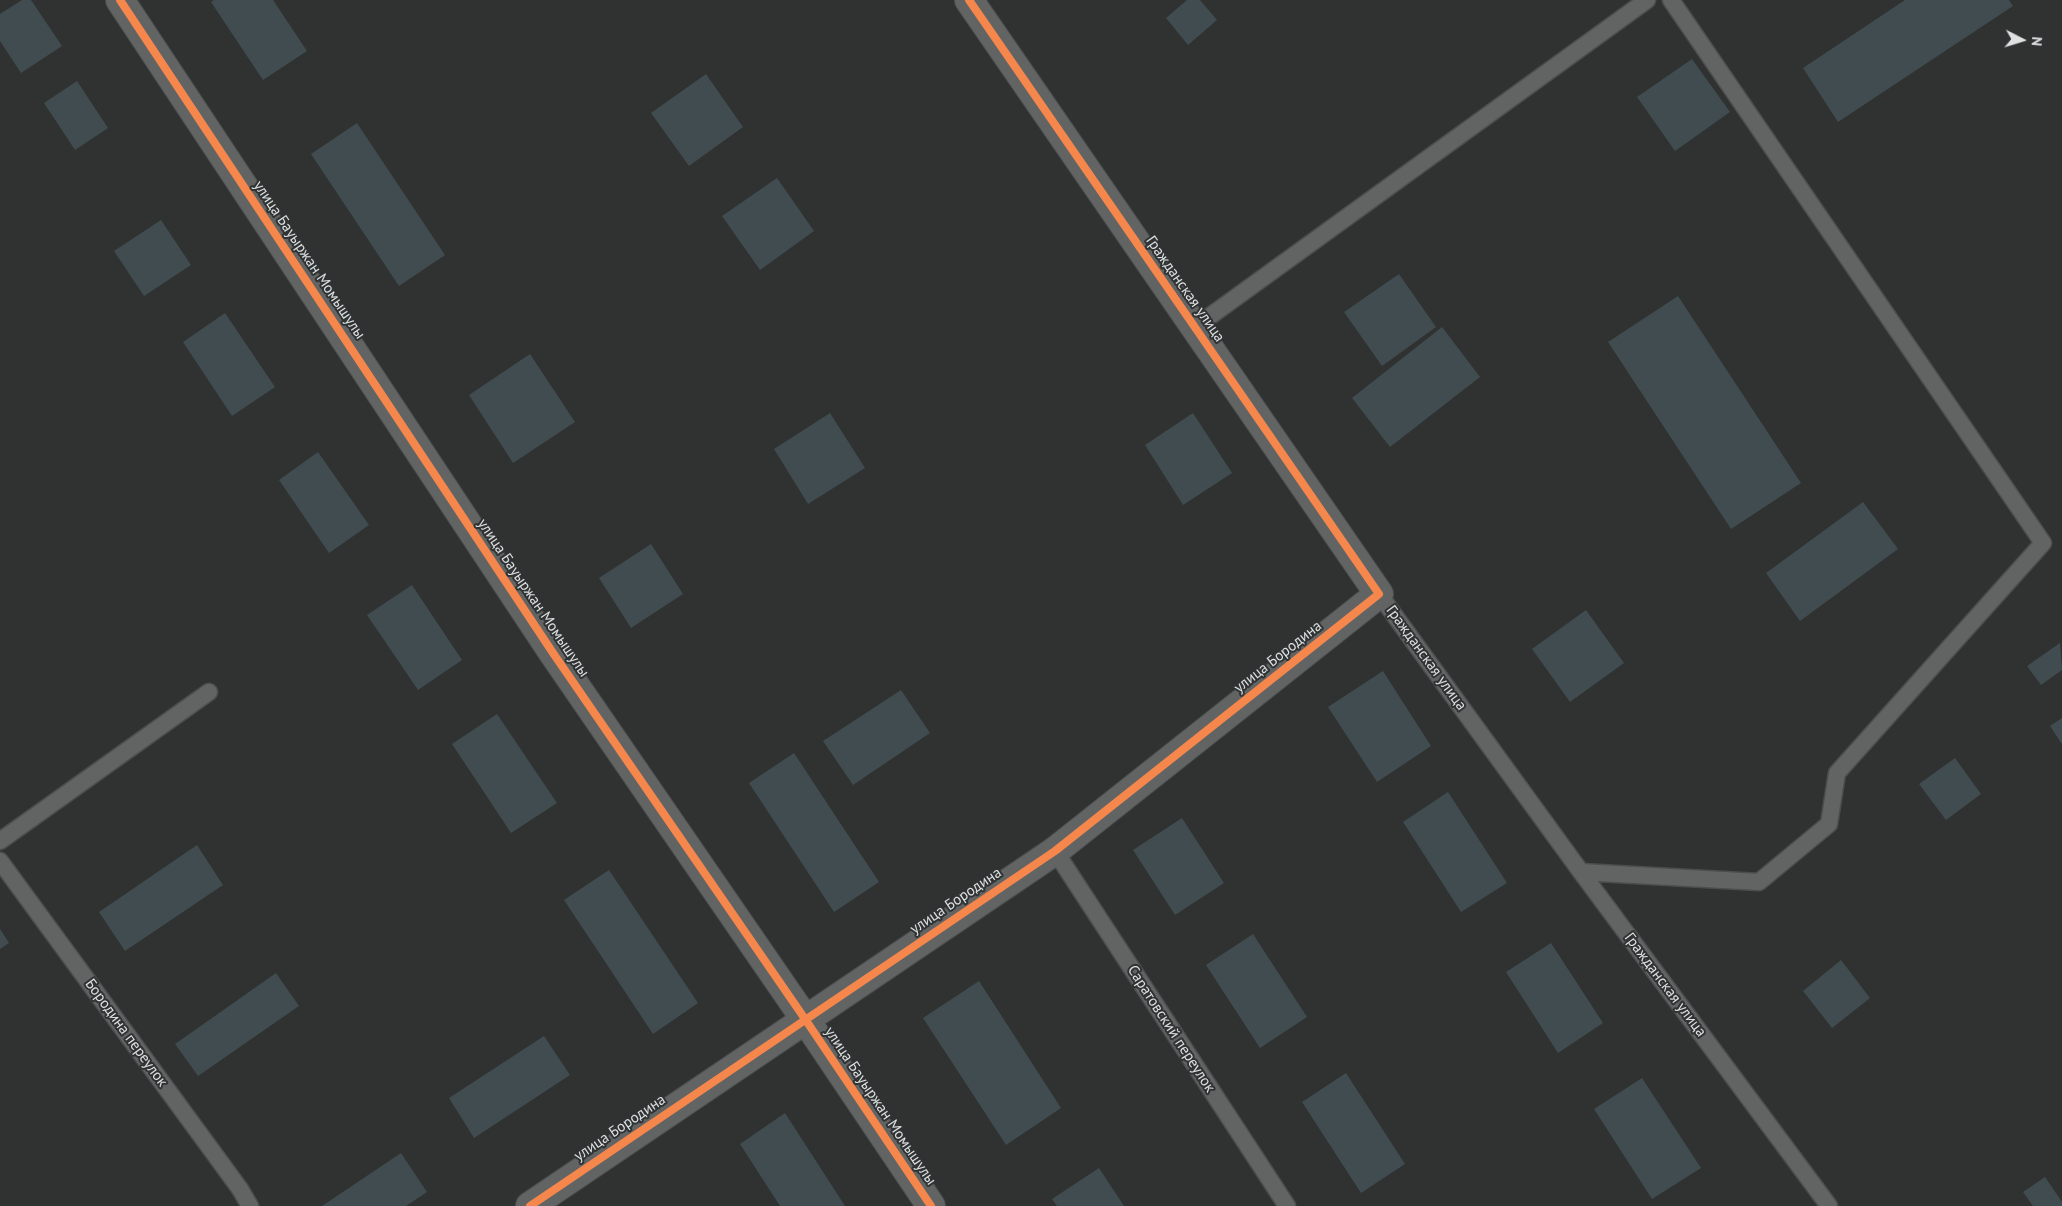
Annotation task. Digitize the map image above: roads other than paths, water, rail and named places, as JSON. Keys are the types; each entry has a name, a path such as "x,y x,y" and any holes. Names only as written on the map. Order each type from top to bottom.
{"street":[{"name":"улица Бауыржан Момышулы","path":"120,0 553,653 805,1019 931,1206"},
{"name":"Гражданская улица","path":"969,0 1379,594"},
{"name":"улица Бородина","path":"530,1206 1055,852 1379,594"}],"lane":[{"path":"1195,327 1647,0"},
{"path":"1581,872 1759,882 1829,824 1837,772 2043,544 1671,0"},
{"name":"Гражданская улица","path":"1379,594 1581,872 1829,1206"},
{"path":"0,841 209,692"},
{"name":"Саратовский переулок","path":"1055,852 1286,1206"},
{"name":"Бородина переулок","path":"0,861 240,1189 250,1206"}]}
